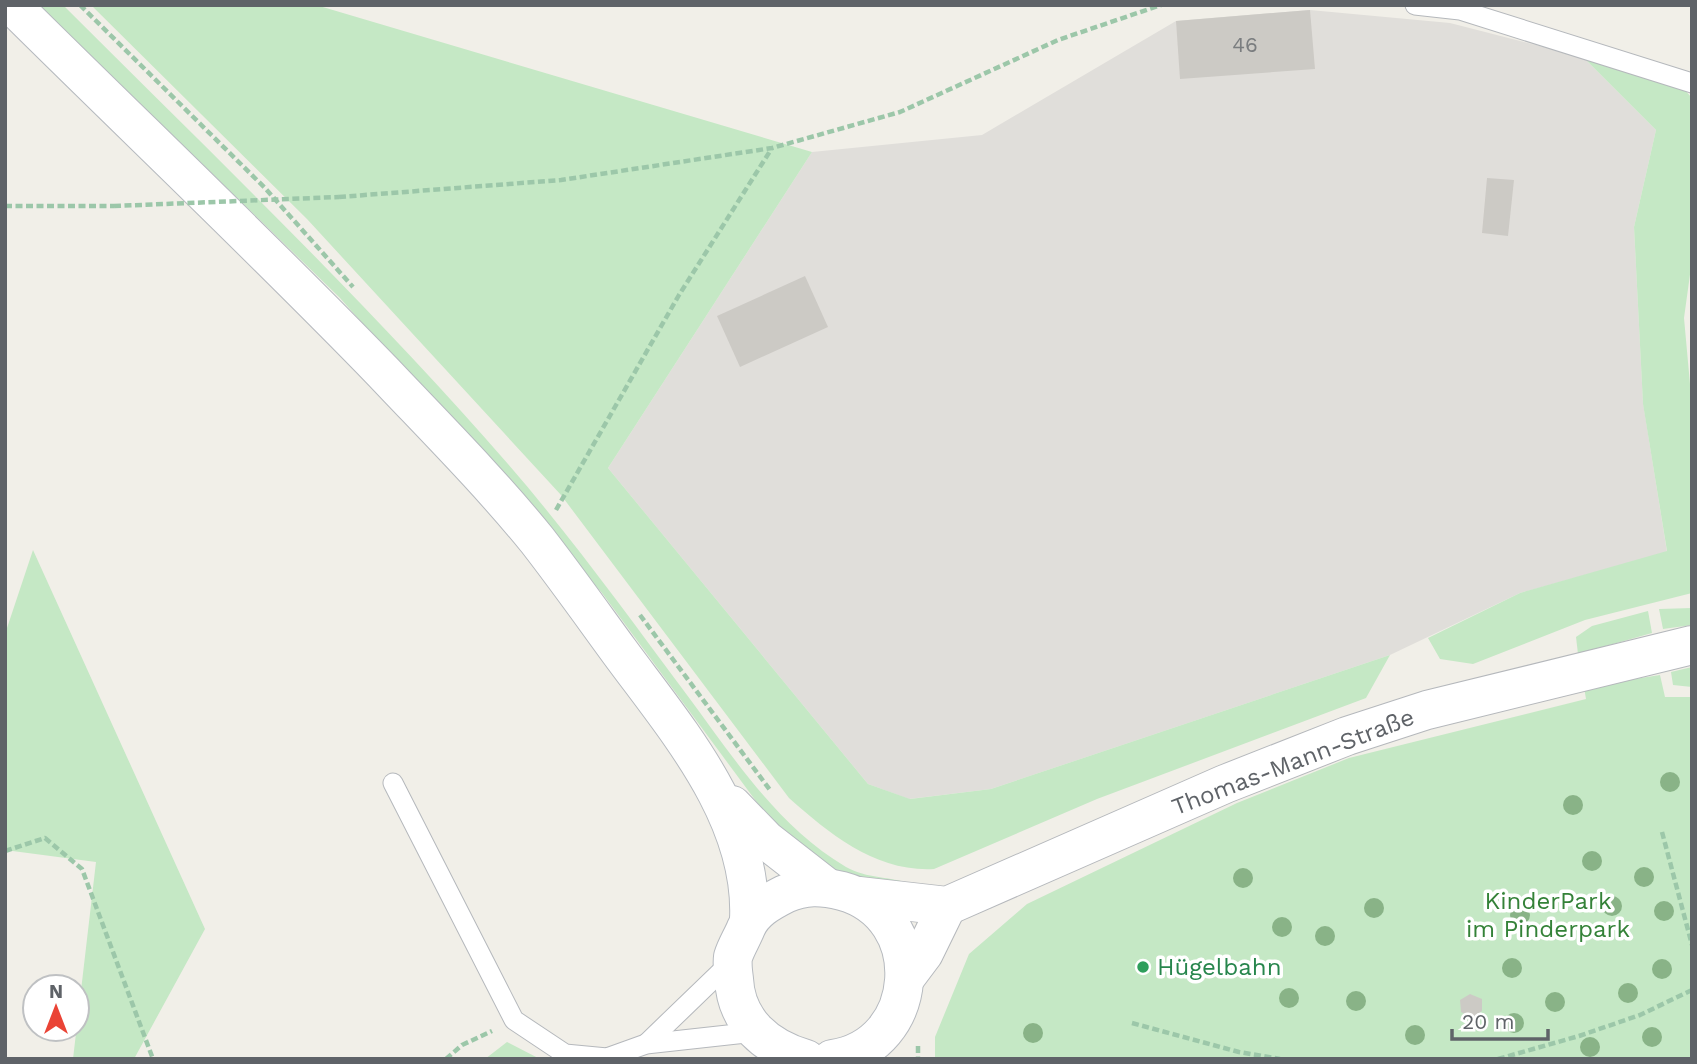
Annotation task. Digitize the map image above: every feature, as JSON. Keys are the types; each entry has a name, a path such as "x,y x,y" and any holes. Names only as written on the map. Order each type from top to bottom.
{"street":[{"path":"12,5 301,287 444,436 536,540 672,723 713,785 743,853 751,889 749,920 732,960 735,997 755,1032 781,1052 806,1059"},
{"name":"Thomas-Mann-Straße","path":"947,906 1225,784 1347,736 1427,710 1692,645"},
{"path":"713,785 766,840 842,891 881,912 901,943 906,977"},
{"path":"749,920 767,903 798,888 842,891 947,906 924,953 906,977 886,1059"},
{"path":"832,1059 869,1045 894,1018"}],"lane":[{"path":"1415,5 1460,10 1692,83"},
{"path":"393,783 514,1020 565,1054 607,1058 646,1044 755,1032"},
{"path":"646,1044 732,960"}],"path":[{"path":"5,206 114,206 340,197 561,180 772,148 900,112 1058,40 1161,5"},
{"path":"536,540 580,472 680,295 772,148"},
{"path":"1662,832 1692,945"},
{"path":"5,851 45,838 82,869 153,1059"},
{"path":"1498,1059 1580,1036 1640,1015 1692,990"},
{"path":"446,1059 462,1045 514,1020"},
{"path":"1132,1023 1239,1052 1277,1059"}],"shaded area":[{"path":"1310,10 1450,23 1583,57 1656,130 1634,227 1643,403 1667,552 1520,593 1390,655 991,789 909,799 868,784 608,468 812,152 982,135 1176,21"}],"green space":[{"path":"39,5 63,5 290,231 455,404 555,520 740,766 777,811 821,850 846,867 862,874 911,884 843,876 805,849 764,812 602,593 340,298"},
{"path":"91,5 316,5 812,152 608,468 868,784 910,799 991,789 1390,655 1366,698 1097,799 934,869 913,868 874,858 838,838 789,798 561,495 307,219"},
{"path":"1583,57 1683,88 1692,98 1692,260 1684,318 1692,406 1692,593 1585,620 1473,664 1440,659 1428,638 1520,593 1667,551 1643,404 1634,227 1656,130"},
{"path":"33,550 205,929 134,1059 73,1059 75,1043 91,1043 91,973 83,973 96,862 5,850 5,634"},
{"path":"1692,608 1692,625 1663,629 1659,609"},
{"path":"1648,611 1652,633 1578,654 1576,637 1592,626"},
{"path":"1692,667 1692,687 1673,685 1671,672"},
{"name":"KinderPark im Pinderpark","path":"1660,675 1665,697 1692,697 1692,1059 935,1059 935,1037 969,954 1027,904 1237,803 1349,758 1586,699 1584,687"},
{"path":"507,1042 540,1059 485,1059"}],"building":[{"path":"1310,10 1315,69 1180,79 1176,21"},
{"path":"1487,178 1514,180 1508,236 1482,233"},
{"path":"805,276 828,327 740,367 717,316"},
{"path":"1470,994 1482,999 1482,1011 1472,1018 1461,1012 1460,1000"}],"place":[{"name":"Hügelbahn","path":"1143,967"}]}
